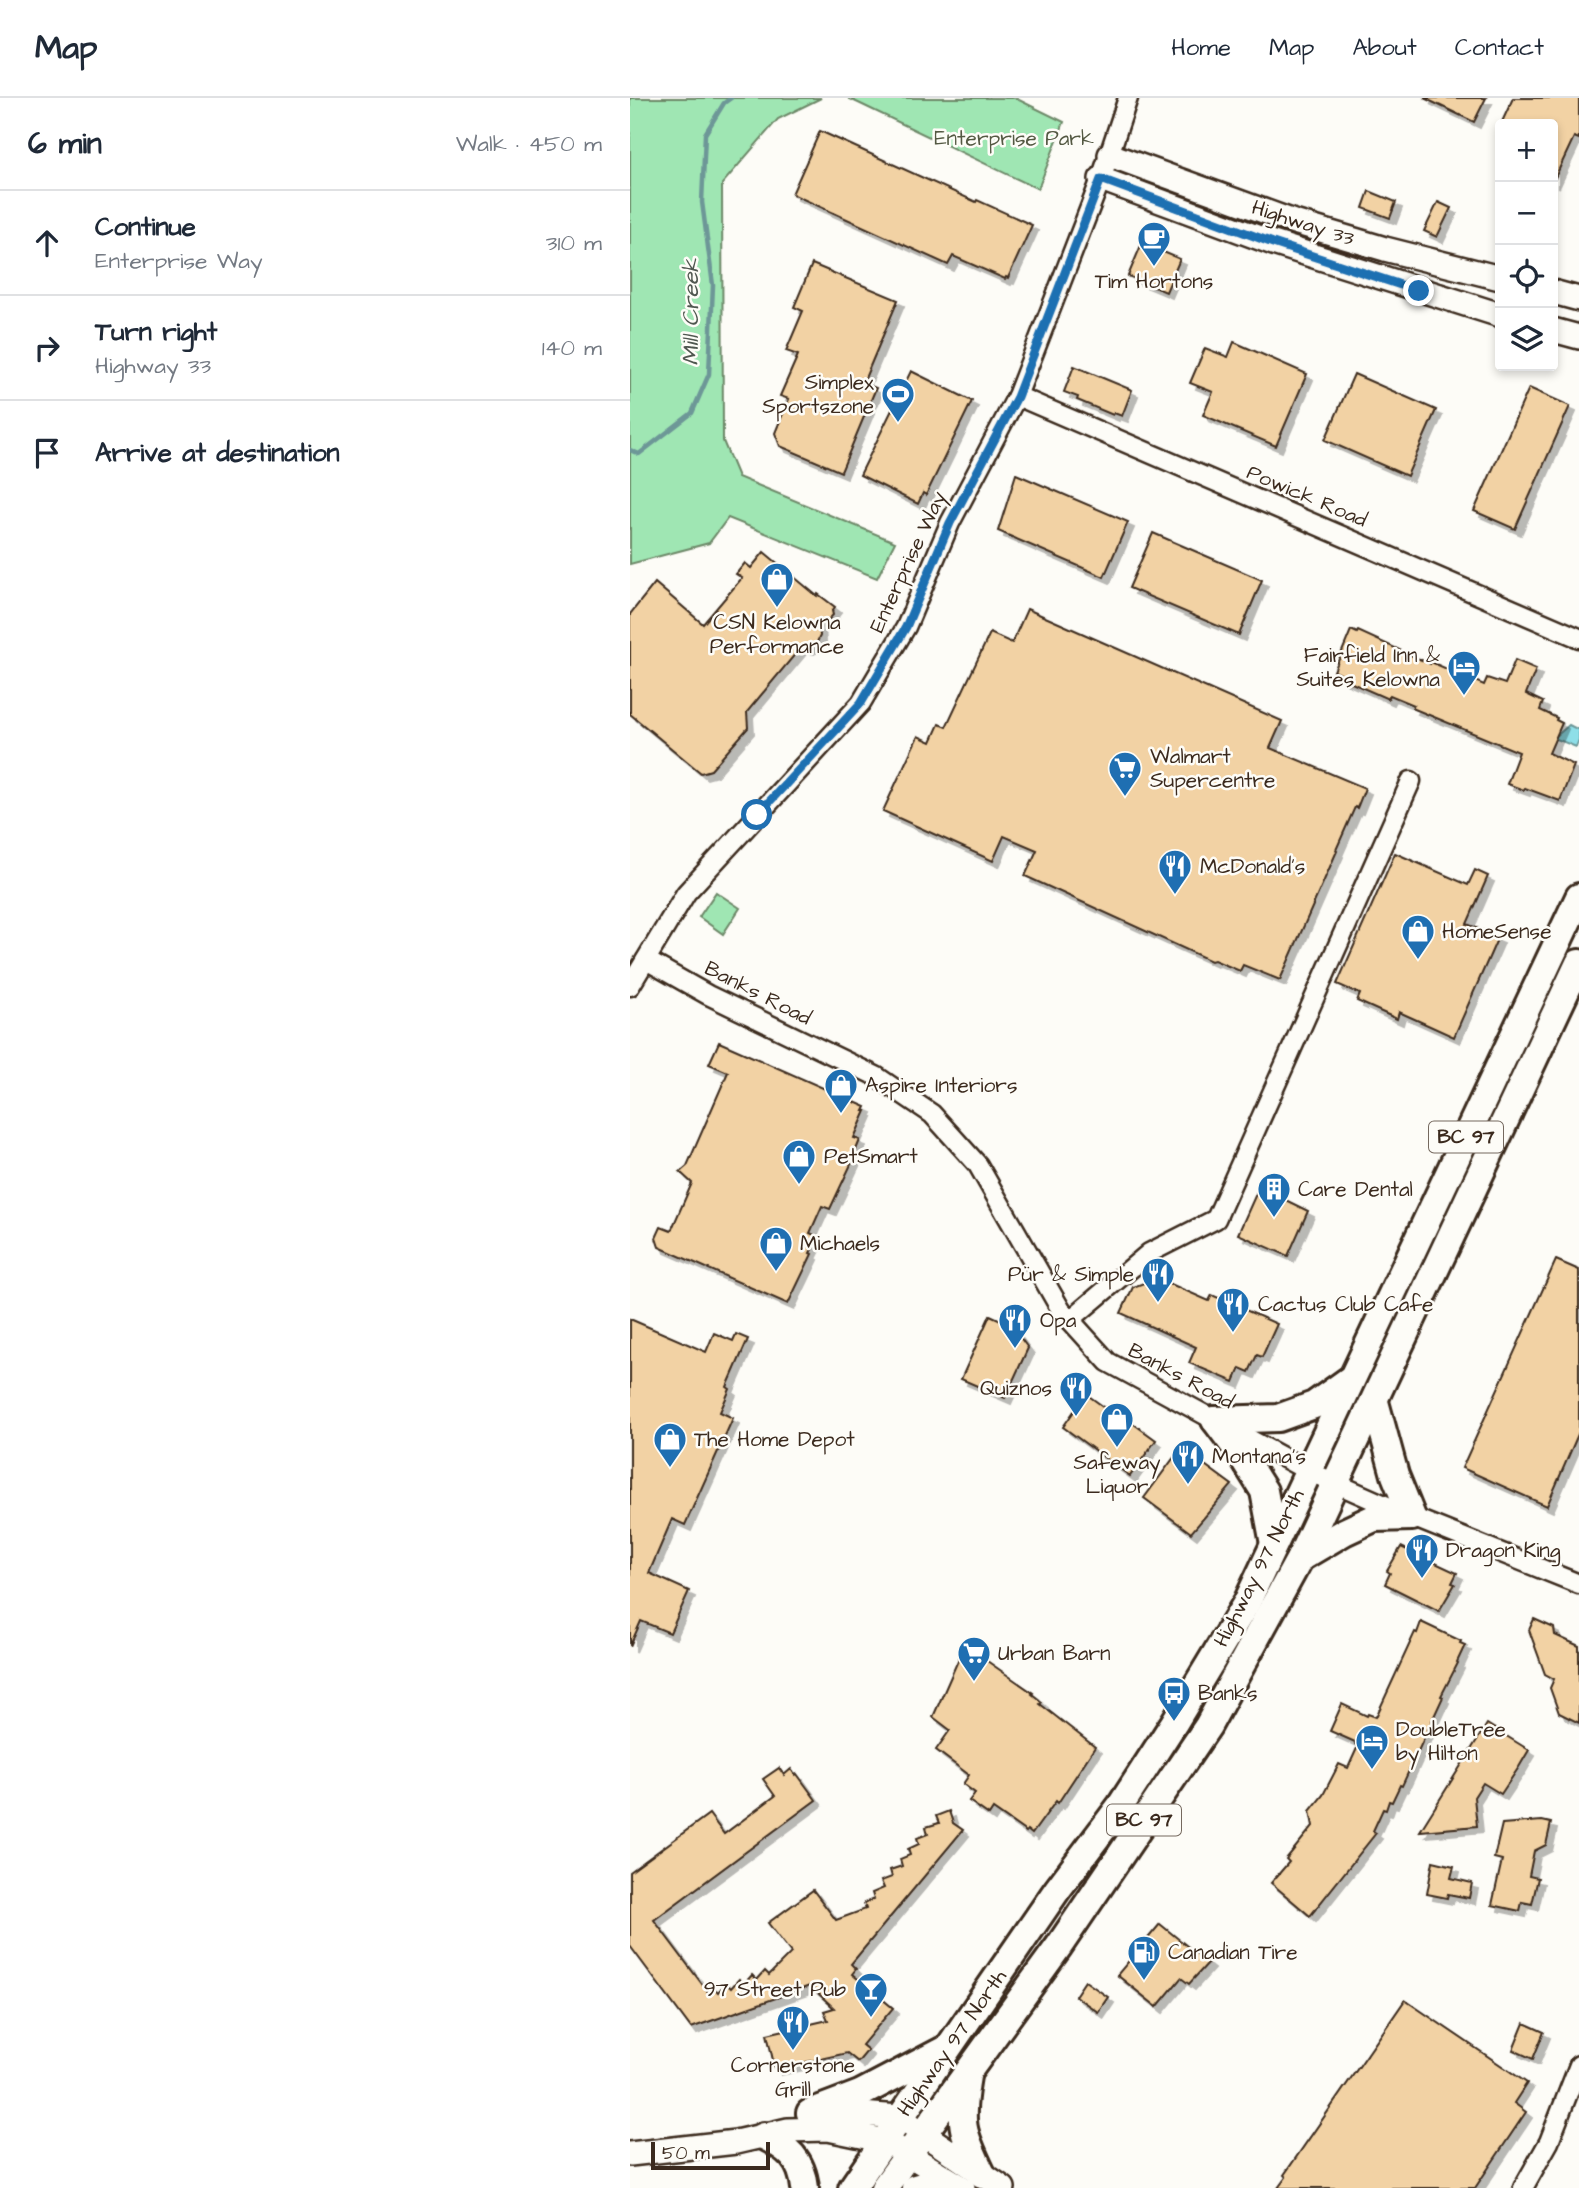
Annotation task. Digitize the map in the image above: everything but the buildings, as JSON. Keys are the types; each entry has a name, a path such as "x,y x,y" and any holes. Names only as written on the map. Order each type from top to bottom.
{"highway":[{"name":"Highway 97 North","path":"884,2188 905,2143 900,2117 1057,1890 1121,1805 1247,1602 1579,897"},
{"name":"Highway 97 North","path":"852,2188 905,2143 968,2071 1059,1946 1208,1726 1300,1558 1579,963"},
{"path":"1215,1420 1278,1418 1314,1405 1353,1377"},
{"path":"1300,1558 1374,1518 1412,1517 1395,1475 1375,1402"},
{"path":"1215,1420 1264,1491 1274,1544"},
{"path":"810,2113 860,2094 949,2048"},
{"path":"968,2071 962,2125 983,2183"},
{"path":"764,2136 786,2148 799,2165 806,2188"},
{"path":"915,2188 945,2188"}],"main road":[{"name":"Highway 33","path":"1110,155 1294,222 1385,249 1495,277"},
{"name":"Highway 33","path":"1101,179 1273,243 1495,314"},
{"path":"1558,293 1579,299"},
{"path":"1558,331 1579,337"},
{"path":"707,2146 725,2133 777,2118 810,2113 900,2117"},
{"path":"630,2154 707,2146 788,2130 828,2129 905,2143 983,2183"}],"street":[{"name":"Enterprise Way","path":"630,986 686,893 861,703 906,627 950,523 1017,397 1110,155 1128,98"},
{"name":"Powick Road","path":"1017,397 1579,638"},
{"path":"1070,1320 1149,1253 1216,1219 1411,781"},
{"name":"Banks Road","path":"646,960 708,995 876,1076 932,1114 978,1165 1061,1310 1108,1362 1308,1471 1412,1517 1579,1584"},
{"path":"1523,2188 1549,2142 1579,2065"}],"green space":[{"path":"630,98 821,98 778,119 722,184 723,441 738,477 895,542 877,578 728,518 709,543 630,564"},
{"name":"Enterprise Park","path":"848,98 1015,98 1064,122 1038,189"},
{"path":"716,892 740,908 723,934 699,917"}],"water":[{"path":"1569,725 1579,730 1576,747 1554,738"}],"waterway":[{"name":"Mill Creek","path":"630,450 639,454 692,413 709,374 713,285 702,202 705,134 724,103 731,98"}],"place":[{"name":"Tim Hortons","path":"1154,268"},
{"name":"Simplex Sportszone","path":"898,424"},
{"name":"CSN Kelowna Performance","path":"777,609"},
{"name":"Fairfield Inn & Suites Kelowna","path":"1464,697"},
{"name":"Walmart Supercentre","path":"1125,798"},
{"name":"McDonald's","path":"1175,896"},
{"name":"HomeSense","path":"1418,961"},
{"name":"Aspire Interiors","path":"841,1115"},
{"name":"PetSmart","path":"799,1186"},
{"name":"Care Dental","path":"1274,1219"},
{"name":"Michaels","path":"776,1273"},
{"name":"Pür & Simple","path":"1158,1304"},
{"name":"Cactus Club Cafe","path":"1233,1334"},
{"name":"Opa","path":"1015,1350"},
{"name":"Quiznos","path":"1076,1418"},
{"name":"Safeway Liquor","path":"1117,1449"},
{"name":"The Home Depot","path":"670,1469"},
{"name":"Montana's","path":"1188,1486"},
{"name":"Dragon King","path":"1422,1580"},
{"name":"Urban Barn","path":"974,1683"},
{"name":"Banks","path":"1174,1723"},
{"name":"DoubleTree by Hilton","path":"1372,1771"},
{"name":"Canadian Tire","path":"1144,1982"},
{"name":"97 Street Pub","path":"871,2019"},
{"name":"Cornerstone Grill","path":"793,2052"}],"route":[{"path":"757,815 861,703 906,627 950,523 1017,397 1101,179 1273,243 1419,291"}]}
